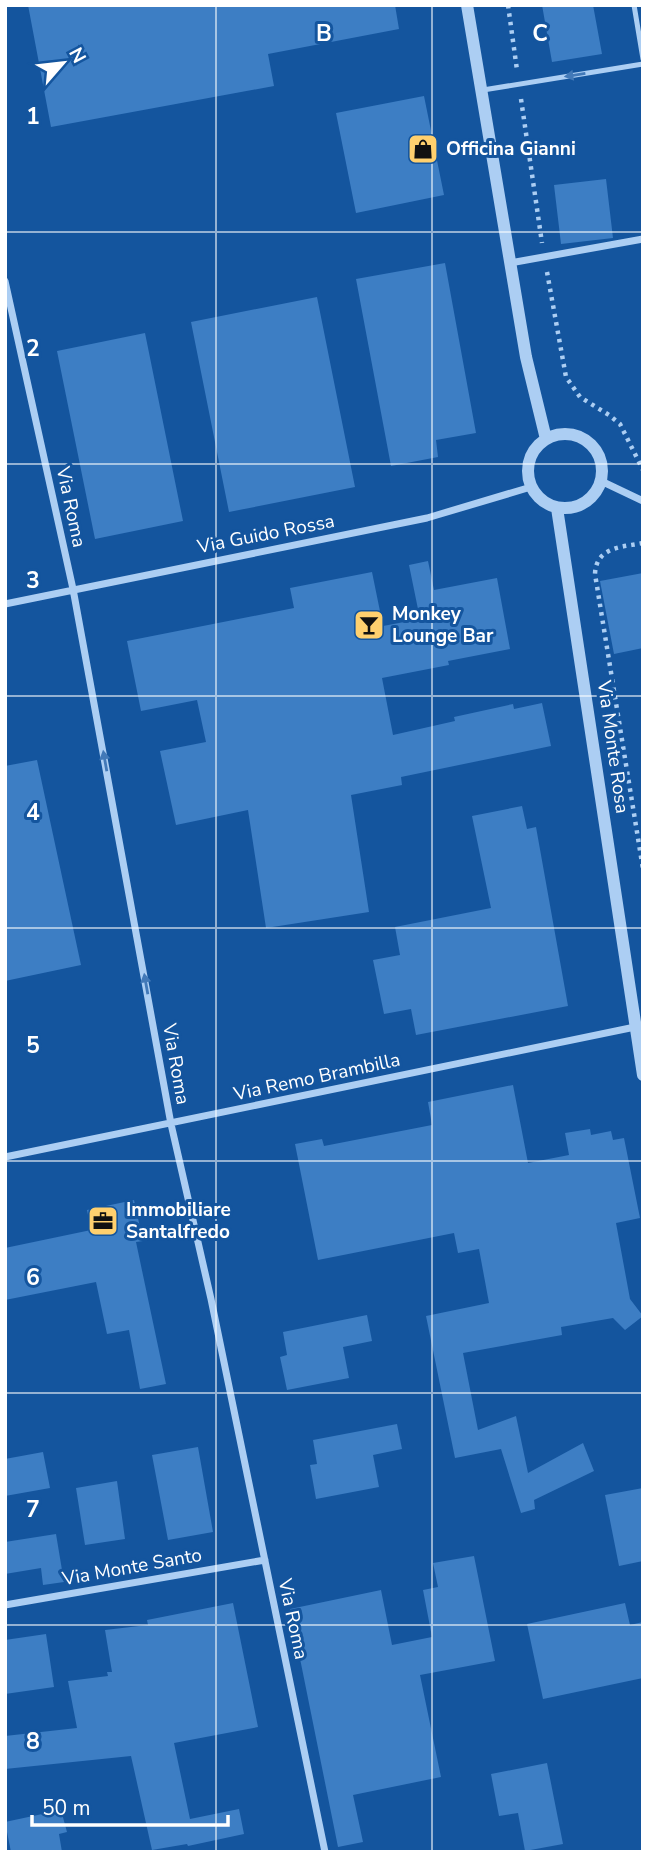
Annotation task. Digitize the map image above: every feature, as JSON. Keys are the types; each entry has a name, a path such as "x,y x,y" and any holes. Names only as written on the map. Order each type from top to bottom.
{"street":[{"path":"467,5 526,356 546,439"},
{"path":"510,263 643,239"},
{"name":"Via Roma","path":"5,281 73,589 171,1124 211,1299 325,1852"},
{"path":"561,435 576,436 589,443 598,454 602,467 601,481 593,496 583,504 557,508 542,501 531,487 529,461 546,439 561,435"},
{"path":"601,481 643,501"},
{"name":"Via Guido Rossa","path":"5,604 428,518 531,487"},
{"name":"Via Monte Rosa","path":"557,508 643,1075"},
{"name":"Via Remo Brambilla","path":"5,1157 635,1027"},
{"name":"Via Monte Santo","path":"5,1605 265,1560"}],"lane":[{"path":"634,5 643,59"},
{"path":"480,90 643,64"}],"path":[{"path":"643,543 607,551 597,561 595,574 643,869"}],"building":[{"path":"28,5 395,5 399,29 268,54 274,86 51,127"},
{"path":"542,5 593,5 602,54 552,62"},
{"path":"424,96 444,195 356,213 336,113"},
{"path":"606,179 613,238 561,244 554,185"},
{"path":"445,263 476,433 436,440 438,457 391,466 356,279"},
{"path":"317,297 355,487 229,512 191,322"},
{"path":"145,333 183,521 95,539 57,351"},
{"path":"428,561 434,590 497,578 510,649 448,661 449,665 382,678 393,735 455,721 454,717 513,704 514,709 542,703 551,746 401,777 402,785 351,795 369,912 266,928 248,810 176,825 160,751 206,742 197,700 141,711 127,641 294,608 290,588 372,572 383,626 420,619 409,565"},
{"path":"643,573 643,648 614,654 600,581"},
{"path":"37,760 81,965 5,981 5,766"},
{"path":"522,806 527,829 536,827 568,1006 416,1035 411,1009 384,1014 373,960 400,955 395,927 491,908 472,816"},
{"path":"513,1085 528,1163 569,1155 565,1133 590,1129 591,1135 611,1131 613,1140 624,1138 640,1218 616,1223 630,1299 643,1316 625,1330 613,1318 561,1327 562,1335 463,1353 478,1430 516,1416 528,1473 583,1443 594,1471 534,1500 535,1509 521,1513 501,1449 455,1458 426,1316 489,1303 479,1249 458,1253 454,1233 318,1260 295,1144 322,1139 324,1146 432,1125 428,1102"},
{"path":"134,1200 143,1241 136,1242 166,1384 140,1389 129,1330 107,1334 96,1282 5,1300 5,1248 91,1230 87,1210"},
{"path":"367,1315 372,1341 343,1347 349,1378 287,1390 280,1357 287,1355 283,1332"},
{"path":"397,1424 402,1449 373,1455 379,1487 316,1499 310,1465 317,1464 313,1440"},
{"path":"198,1447 213,1532 168,1540 152,1455"},
{"path":"43,1452 50,1488 5,1496 5,1459"},
{"path":"117,1481 125,1539 85,1545 76,1488"},
{"path":"643,1488 643,1561 619,1566 605,1495"},
{"path":"56,1534 64,1582 43,1585 41,1568 5,1574 5,1542"},
{"path":"474,1556 495,1661 420,1675 441,1777 353,1795 363,1842 338,1847 290,1609 381,1590 392,1645 432,1637 423,1590 438,1587 433,1563"},
{"path":"233,1603 258,1727 174,1743 190,1819 239,1809 244,1834 188,1846 152,1850 131,1756 5,1769 5,1736 77,1728 68,1681 108,1676 107,1672 112,1672 105,1630 148,1625 147,1620"},
{"path":"625,1603 630,1625 643,1622 643,1678 543,1699 527,1624"},
{"path":"46,1634 54,1687 5,1694 5,1640"},
{"path":"547,1763 563,1844 525,1851 518,1813 499,1816 491,1774"},
{"path":"61,1810 67,1832 59,1834 62,1852 11,1852 5,1822"}],"place":[{"name":"Officina Gianni","path":"423,149"},
{"name":"Monkey Lounge Bar","path":"369,625"},
{"name":"Immobiliare Santalfredo","path":"103,1221"}]}
